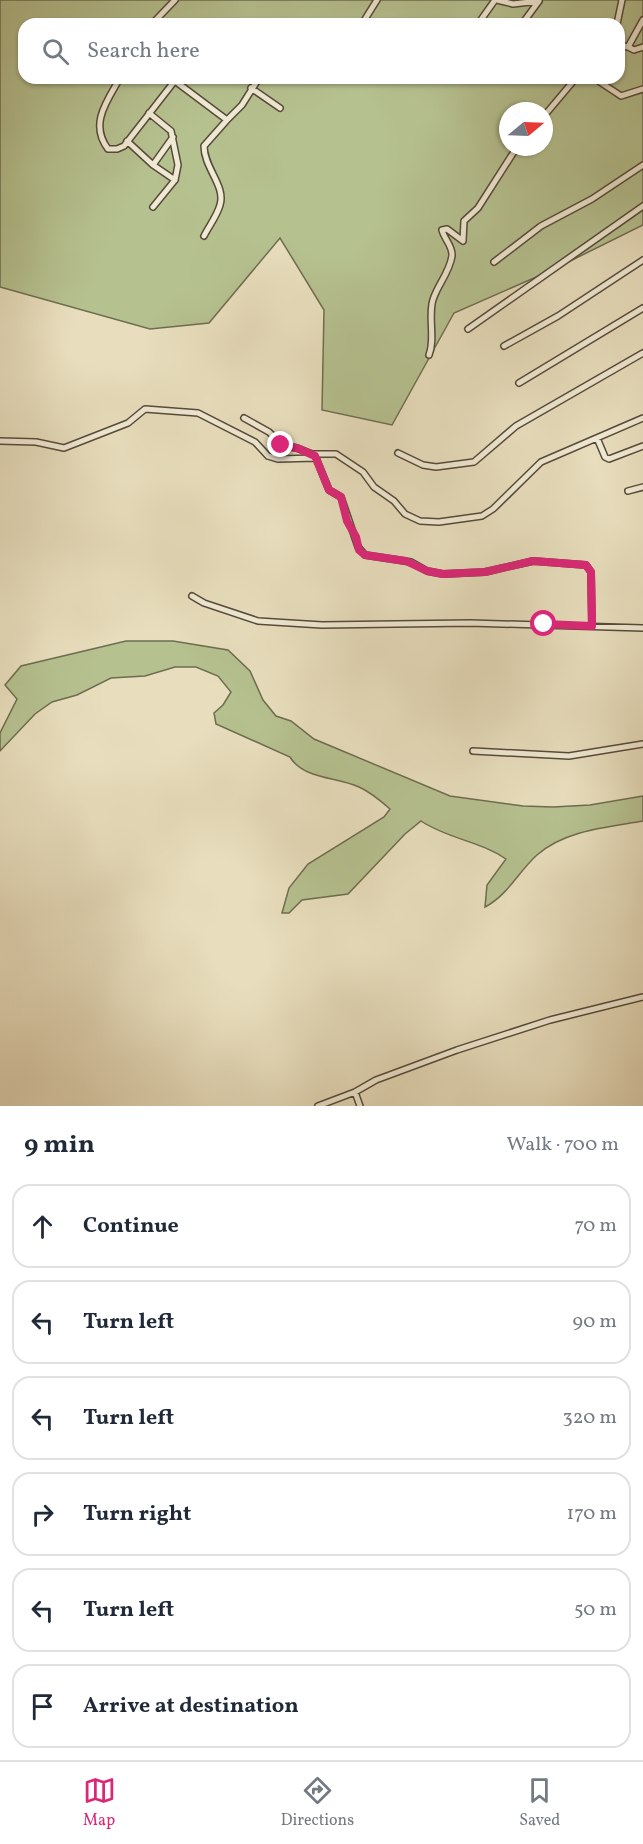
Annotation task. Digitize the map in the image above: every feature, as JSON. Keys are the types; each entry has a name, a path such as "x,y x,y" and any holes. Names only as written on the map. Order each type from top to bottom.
{"street":[{"path":"158,18 175,0"},
{"path":"366,18 377,0"},
{"path":"482,18 496,0 513,4 539,0"},
{"path":"526,18 539,0"},
{"path":"618,18 622,0"},
{"path":"628,47 643,20"},
{"path":"625,46 634,50 643,47"},
{"path":"117,84 100,116 99,132 108,149 117,149 127,141 173,84"},
{"path":"181,84 227,120"},
{"path":"204,236 220,205 221,197 216,181 205,161 204,146 242,105 254,84"},
{"path":"553,105 571,84"},
{"path":"603,84 621,96 643,89"},
{"path":"251,88 280,108"},
{"path":"149,113 166,124 173,137 178,165 175,180 153,207"},
{"path":"153,165 173,137"},
{"path":"127,141 153,165 175,180"},
{"path":"429,355 432,343 431,305 446,278 452,254 442,230 447,229 461,241 464,239 464,221 478,208 511,156"},
{"path":"494,262 541,225 592,199 643,165"},
{"path":"468,328 643,206"},
{"path":"504,346 558,316 643,260"},
{"path":"519,383 643,308"},
{"path":"398,453 423,465 436,467 474,462 516,426 643,353"},
{"path":"0,441 36,442 64,448 128,423 145,410 192,411 255,442 268,456 278,459 336,454 363,472 374,487 394,501 405,514 420,521 439,522 482,516 493,509 540,462 643,418"},
{"path":"244,418 269,432 284,446 297,448 314,456 329,490 341,497 347,521 361,553 411,562 427,571 443,574 485,572 533,561 583,563 591,572 592,626"},
{"path":"597,438 605,458 609,459 643,446"},
{"path":"628,491 643,487"},
{"path":"192,596 204,603 258,621 322,625 470,623 643,628"},
{"path":"473,751 569,756 643,744"},
{"path":"318,1106 355,1092 376,1080 457,1050 550,1020 643,997"},
{"path":"355,1092 360,1106"}],"green space":[{"path":"0,0 643,0 643,225 550,271 454,313 392,425 322,410 324,310 280,238 209,323 150,329 0,287"},
{"path":"126,641 173,641 228,650 250,671 263,700 276,716 291,721 314,739 450,796 523,806 553,807 590,805 643,796 643,821 588,831 548,847 530,862 507,890 485,907 487,885 506,859 486,848 442,832 421,821 405,834 348,894 302,900 289,913 282,913 289,888 308,864 384,817 390,809 359,787 312,774 303,770 290,757 216,724 214,713 223,705 231,692 218,676 196,667 175,667 145,676 111,678 77,695 52,702 35,714 0,751 0,733 17,699 5,685 21,666"}],"route":[{"path":"281,445 297,448 315,456 329,490 341,497 345,516 356,537 359,550 365,555 406,561 427,571 443,574 485,572 533,561 583,563 589,567 592,626 544,624"}]}
